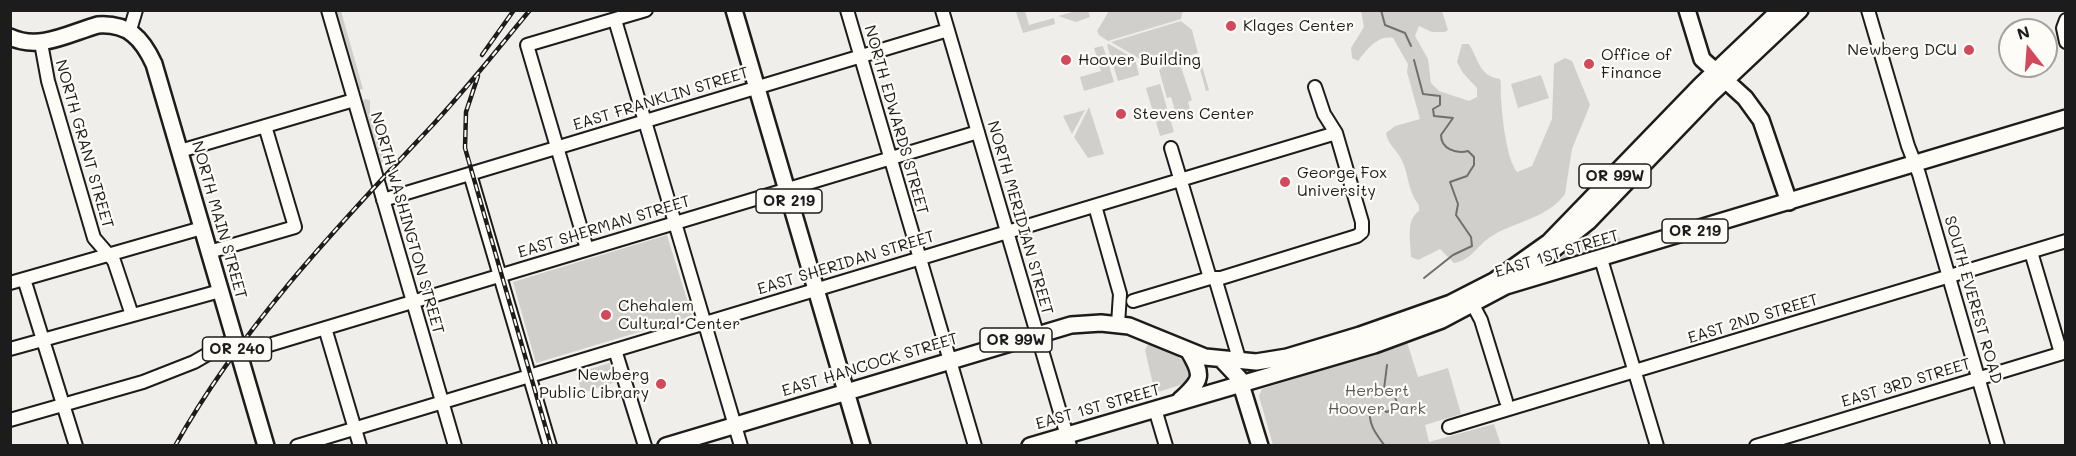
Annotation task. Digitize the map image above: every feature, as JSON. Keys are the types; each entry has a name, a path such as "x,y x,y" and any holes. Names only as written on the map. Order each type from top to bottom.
{"main road":[{"name":"OR 219","path":"734,10 862,446"},
{"path":"1687,10 1701,57 1745,98 1761,120 1789,202"},
{"name":"OR 99W","path":"1506,279 1554,252 1588,222 1780,10"},
{"name":"OR 99W","path":"1720,76 1800,10"},
{"path":"10,37 24,43 41,43 98,25 119,26 130,30"},
{"name":"NORTH MAIN STREET","path":"130,30 147,49 154,64 266,446"},
{"name":"EAST 1ST STREET","path":"1188,351 1240,362 1287,357 1415,317 1506,279 1601,259 2066,118"},
{"name":"EAST 1ST STREET","path":"1030,446 1068,440 1177,402 1401,336 1473,305 1506,279"},
{"name":"EAST HANCOCK STREET","path":"666,446 1037,334 1080,324 1118,324 1158,336 1188,351"},
{"path":"1177,402 1194,387 1199,377 1197,366 1188,351"},
{"path":"1242,384 1251,375 1287,357"},
{"path":"1222,360 1242,384 1260,446"}],"street":[{"path":"130,30 136,10"},
{"name":"NORTH WASHINGTON STREET","path":"328,10 455,446"},
{"path":"587,249 527,45 646,10"},
{"name":"NORTH EDWARDS STREET","path":"847,10 975,446"},
{"name":"NORTH MERIDIAN STREET","path":"942,10 1068,440"},
{"name":"SOUTH EVEREST ROAD","path":"1868,10 1998,446"},
{"path":"615,20 741,446"},
{"path":"2066,20 2063,28 2066,42"},
{"name":"EAST FRANKLIN STREET","path":"383,200 948,30"},
{"name":"NORTH GRANT STREET","path":"41,43 48,81 94,238 117,266 132,315"},
{"path":"1132,301 1357,236 1362,232 1362,222 1336,133 1324,114 1315,87"},
{"path":"180,151 354,100"},
{"path":"209,252 295,227 265,126"},
{"name":"EAST SHERMAN STREET","path":"239,354 978,132"},
{"name":"EAST SHERIDAN STREET","path":"297,446 1336,133"},
{"path":"1171,148 1240,362"},
{"path":"470,174 550,446"},
{"path":"1095,206 1120,294 1118,324"},
{"path":"10,283 202,228"},
{"name":"EAST 2ND STREET","path":"1449,427 2066,241"},
{"path":"2031,252 2063,352"},
{"path":"1601,259 1657,446"},
{"path":"24,279 76,446"},
{"path":"10,349 220,291"},
{"path":"1473,305 1481,320 1506,401"},
{"path":"325,328 360,446"},
{"path":"10,420 178,369 234,339"},
{"path":"615,350 645,446"},
{"name":"EAST 3RD STREET","path":"1755,446 2063,352"},
{"path":"1155,409 1166,446"}],"green space":[{"path":"1088,10 1090,17 1076,22 1058,16 1076,11"},
{"path":"335,11 341,11 363,89 358,90"},
{"path":"1025,11 1029,25 1054,18 1055,24 1023,33 1016,12"},
{"path":"1109,11 1183,11 1181,19 1108,41 1097,31"},
{"path":"1361,11 1442,11 1448,30 1432,32 1419,26 1415,36 1428,59 1431,83 1439,91 1469,101 1477,97 1477,88 1463,73 1457,62 1462,44 1469,44 1484,71 1500,79 1505,136 1510,157 1517,172 1532,166 1552,119 1554,64 1565,58 1572,61 1590,105 1572,149 1565,194 1558,202 1541,214 1492,236 1460,262 1454,263 1440,249 1418,260 1411,257 1410,226 1419,211 1419,205 1412,194 1403,163 1386,133 1395,126 1420,119 1407,72 1408,64 1393,38 1377,41 1358,61 1352,58 1351,48 1364,27"},
{"path":"1181,21 1192,30 1198,53 1152,66 1111,42"},
{"path":"1107,45 1135,59 1139,75 1118,81"},
{"path":"1103,46 1114,82 1084,91 1080,77 1101,71 1094,48"},
{"path":"1199,55 1209,90 1206,91 1198,62 1185,63 1186,65 1181,67 1192,100 1188,102 1191,113 1177,117 1171,97 1167,98 1159,70 1164,66"},
{"path":"1541,75 1549,98 1518,108 1511,84"},
{"path":"1160,84 1169,115 1155,119 1146,88"},
{"path":"365,99 370,100 370,112 384,157 382,163 379,163 360,104"},
{"path":"1089,107 1104,154 1088,158 1074,137"},
{"path":"1085,110 1072,134 1063,116"},
{"path":"1170,118 1174,132 1160,136 1156,122"},
{"path":"1589,233 1610,241 1619,237 1621,241 1604,245 1593,254 1587,236"},
{"path":"667,235 692,316 536,363 513,282"},
{"path":"1585,237 1591,258 1550,267"},
{"path":"1149,342 1173,353 1183,361 1190,372 1186,383 1155,393 1145,350"},
{"name":"Herbert Hoover Park","path":"1407,342 1418,377 1448,368 1461,414 1425,425 1429,442 1494,424 1501,445 1273,445 1259,396 1262,389"},
{"path":"610,363 616,382 582,393 576,373"}],"waterway":[{"path":"1381,10 1385,25 1405,33 1411,46"},
{"path":"1414,60 1423,94 1440,96 1440,105 1433,109 1434,116 1453,118 1441,135 1444,144 1454,151 1468,151 1474,157 1474,165 1467,176 1450,182 1458,204 1456,215 1471,237 1472,246 1453,255 1424,278"},
{"path":"1385,446 1373,428 1370,407 1373,405 1387,412 1394,409 1397,404 1395,396 1384,389 1387,365"}],"railway":[{"path":"482,55 514,10"},
{"path":"175,446 201,403 259,320 324,243 454,102 530,10"},
{"path":"478,76 466,112 465,148 551,446"}],"place":[{"name":"Klages Center","path":"1231,26"},
{"name":"Newberg DCU","path":"1969,50"},
{"name":"Hoover Building","path":"1066,60"},
{"name":"Office of Finance","path":"1589,64"},
{"name":"Stevens Center","path":"1121,114"},
{"name":"George Fox University","path":"1285,182"},
{"name":"Chehalem Cultural Center","path":"606,315"},
{"name":"Newberg Public Library","path":"661,384"}]}
